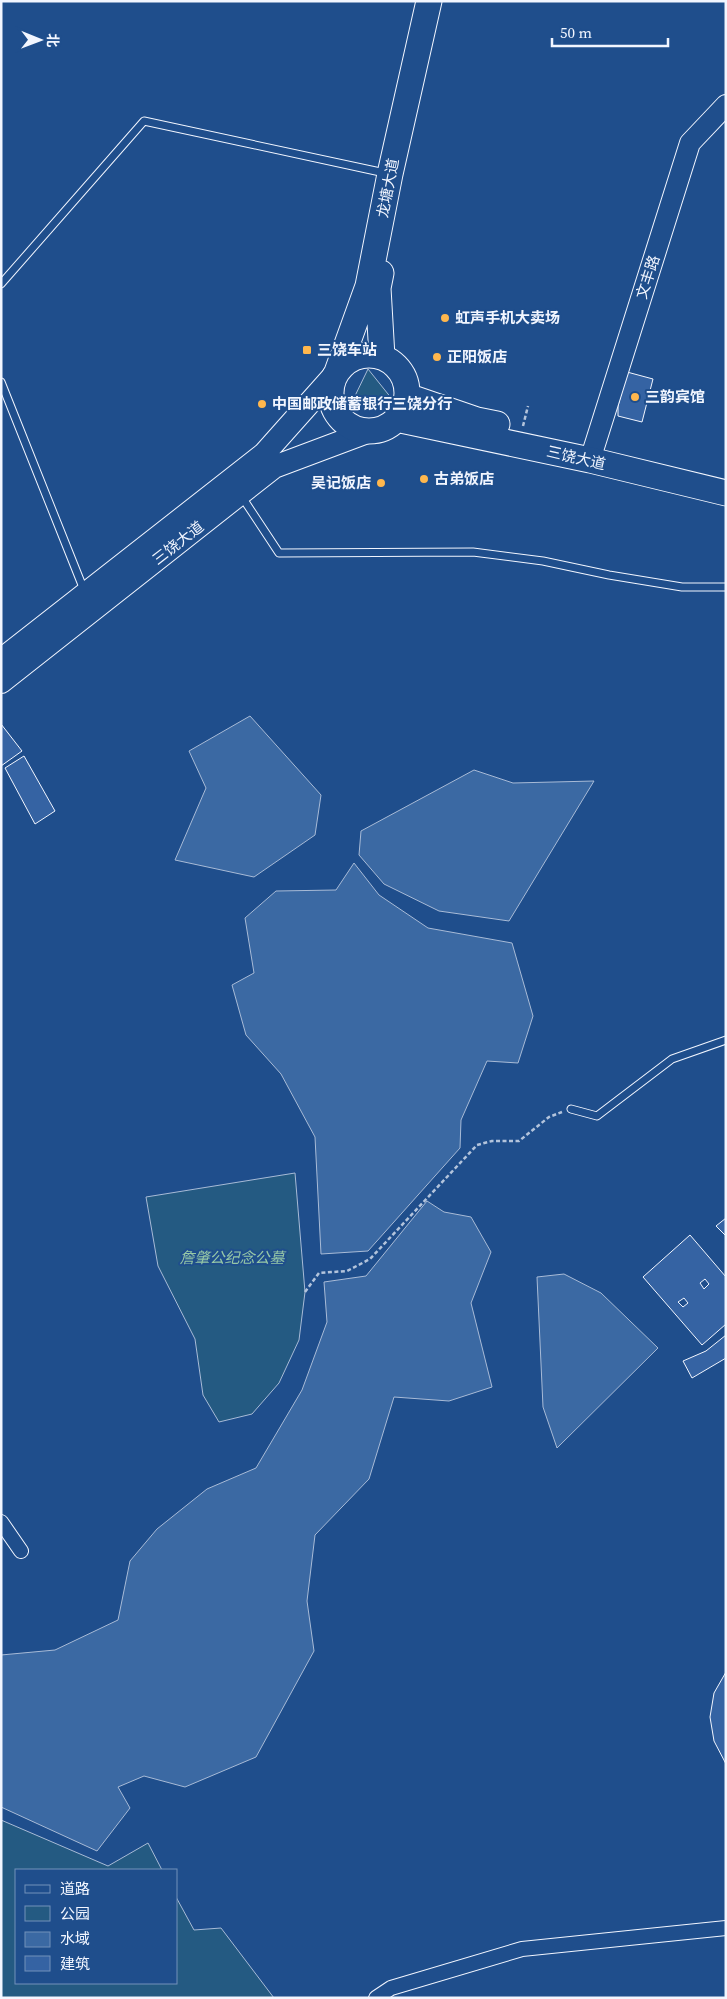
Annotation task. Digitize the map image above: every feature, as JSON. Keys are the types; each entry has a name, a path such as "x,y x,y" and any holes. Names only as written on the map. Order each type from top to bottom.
{"highway":[{"name":"龙塘大道","path":"336,372 373,287 429,1"},
{"name":"龙塘大道","path":"395,175 438,1"},
{"name":"龙塘大道","path":"373,287 382,357"},
{"path":"370,355 382,357 394,364 402,374 407,396 404,407 396,419 381,429 370,431 358,430 348,425 339,417 333,407 330,395 332,383 336,372 357,356 370,355"},
{"name":"三饶大道","path":"407,396 475,427"},
{"name":"三饶大道","path":"396,419 475,427 592,453 726,476"},
{"name":"三饶大道","path":"592,453 726,493"}],"main road":[{"name":"三饶大道","path":"1,660 89,602 240,494 269,460 336,372"},
{"name":"三饶大道","path":"1,682 89,602 269,460 370,431"}],"street":[{"name":"文丰路","path":"592,453 690,143 726,104"},
{"path":"1,1522 21,1550"},
{"path":"376,1998 391,1988 522,1949 726,1928"}],"lane":[{"path":"1,284 144,121 395,175"},
{"path":"1,382 89,602"},
{"path":"240,494 279,553 473,552 543,560 609,575 682,587 726,588"},
{"path":"571,1109 596,1116 672,1060 726,1040"}],"path":[{"path":"305,1292 320,1273 347,1270 370,1259 477,1146 492,1142 519,1141 549,1117 571,1109"}],"green space":[{"path":"368,369 392,399 352,402"},
{"name":"詹肇公纪念公墓","path":"295,1173 305,1292 299,1340 279,1383 252,1414 219,1422 203,1395 195,1339 158,1266 146,1197"},
{"path":"1,1820 108,1866 148,1843 161,1869 15,1869 15,1984 178,1984 178,1901 194,1930 221,1928 274,1998 1,1998"}],"water":[{"path":"250,716 321,795 315,835 254,877 175,860 206,788 189,751"},
{"path":"474,770 513,783 594,781 509,921 439,911 384,884 359,855 361,831"},
{"path":"354,863 379,895 428,928 512,943 533,1016 518,1063 487,1061 461,1120 460,1148 368,1251 321,1254 315,1137 281,1074 246,1035 232,985 254,973 245,918 276,891 336,890"},
{"path":"427,1201 444,1212 471,1217 491,1252 471,1303 492,1387 449,1401 394,1397 369,1479 315,1535 307,1601 314,1651 256,1757 185,1787 144,1776 118,1787 130,1808 97,1851 1,1807 1,1655 55,1650 118,1620 130,1561 157,1529 207,1489 256,1468 302,1390 327,1322 324,1282 366,1276"},
{"path":"564,1274 601,1293 658,1348 557,1448 543,1407 537,1277"}],"building":[{"path":"627,372 653,379 642,422 618,416 618,406"},
{"path":"1,724 22,751 1,766"},
{"path":"24,756 55,811 35,824 5,768"},
{"path":"726,1218 726,1236 716,1226"},
{"path":"690,1235 726,1277 726,1324 702,1345 643,1277","holes":["705,1279 709,1284 704,1289 700,1283","684,1298 688,1303 683,1307 678,1302"]},
{"path":"726,1335 726,1358 692,1378 683,1361 706,1351"},
{"path":"726,1672 726,1764 714,1741 710,1717 714,1693"}],"place":[{"name":"虹声手机大卖场","path":"445,318"},
{"name":"三饶车站","path":"307,350"},
{"name":"正阳饭店","path":"437,357"},
{"name":"三韵宾馆","path":"635,397"},
{"name":"中国邮政储蓄银行三饶分行","path":"262,404"},
{"name":"古弟饭店","path":"424,479"},
{"name":"吴记饭店","path":"381,483"}]}
